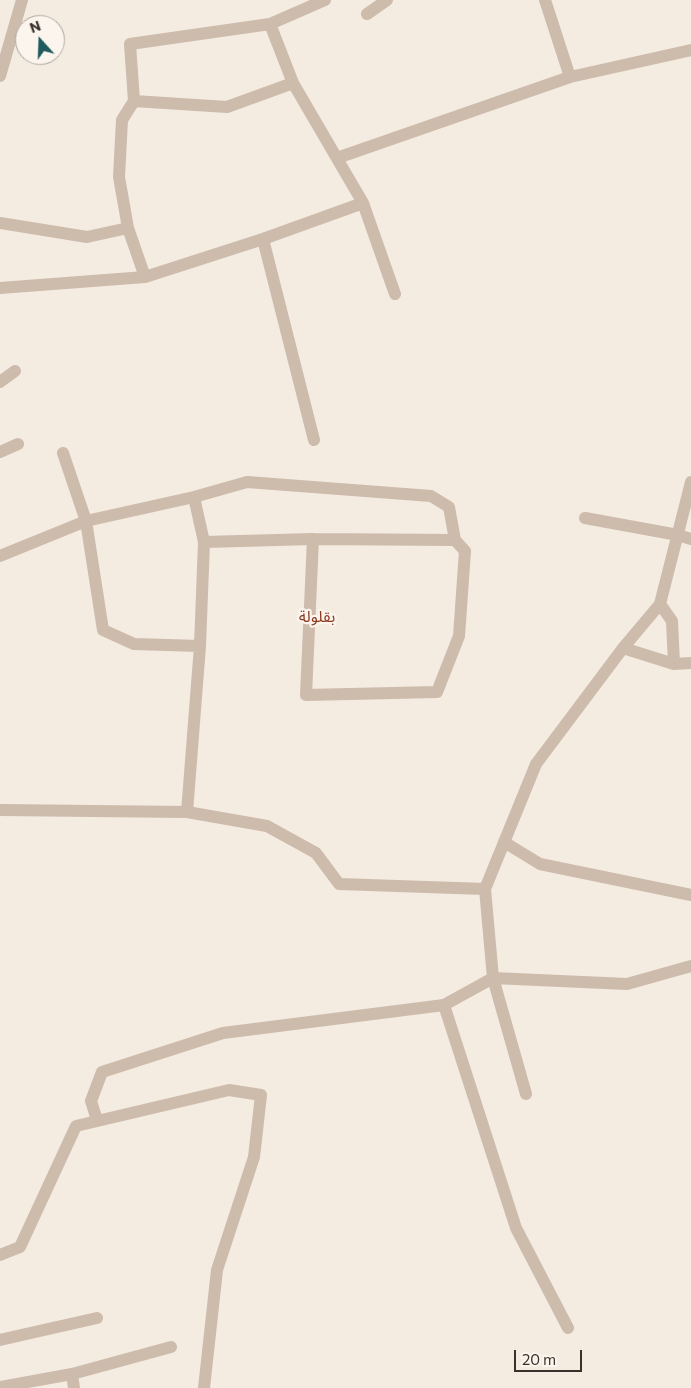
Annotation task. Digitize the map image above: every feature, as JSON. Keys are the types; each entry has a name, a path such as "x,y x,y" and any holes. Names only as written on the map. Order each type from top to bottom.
{"street":[{"path":"0,76 22,0"},
{"path":"145,277 128,228 119,177 122,120 134,101 130,44 270,24 325,0"},
{"path":"367,14 387,0"},
{"path":"549,2 570,77"},
{"path":"270,24 293,83 363,203 395,294"},
{"path":"337,158 570,77 691,50"},
{"path":"134,101 227,107 293,83"},
{"path":"0,288 145,277 263,240 363,203"},
{"path":"0,224 87,237 128,228"},
{"path":"263,240 314,440"},
{"path":"0,382 15,371"},
{"path":"0,452 18,444"},
{"path":"63,453 86,521 103,630 134,644 200,646"},
{"path":"0,556 86,521 194,497 247,482 431,496 449,506 455,540 465,551 459,636 437,692 306,695 313,539"},
{"path":"526,1094 493,978 485,889 536,764 623,648 660,604 691,482"},
{"path":"187,812 200,646 204,542 194,497"},
{"path":"585,518 678,534 691,539"},
{"path":"204,542 313,539 455,540"},
{"path":"660,604 672,621 674,664"},
{"path":"623,648 674,664 691,663"},
{"path":"0,810 187,812 267,826 316,854 339,884 485,889"},
{"path":"504,842 540,864 691,895"},
{"path":"97,1120 91,1101 102,1072 222,1033 444,1005 493,978 627,984 691,966"},
{"path":"444,1005 516,1228 568,1328"},
{"path":"0,1256 20,1247 76,1126 229,1090 261,1095 254,1156 217,1270 204,1388"},
{"path":"0,1340 97,1318"},
{"path":"0,1387 72,1374 171,1347"},
{"path":"72,1374 74,1388"}],"district":[{"name":"بقلولة","path":"317,617"}]}
